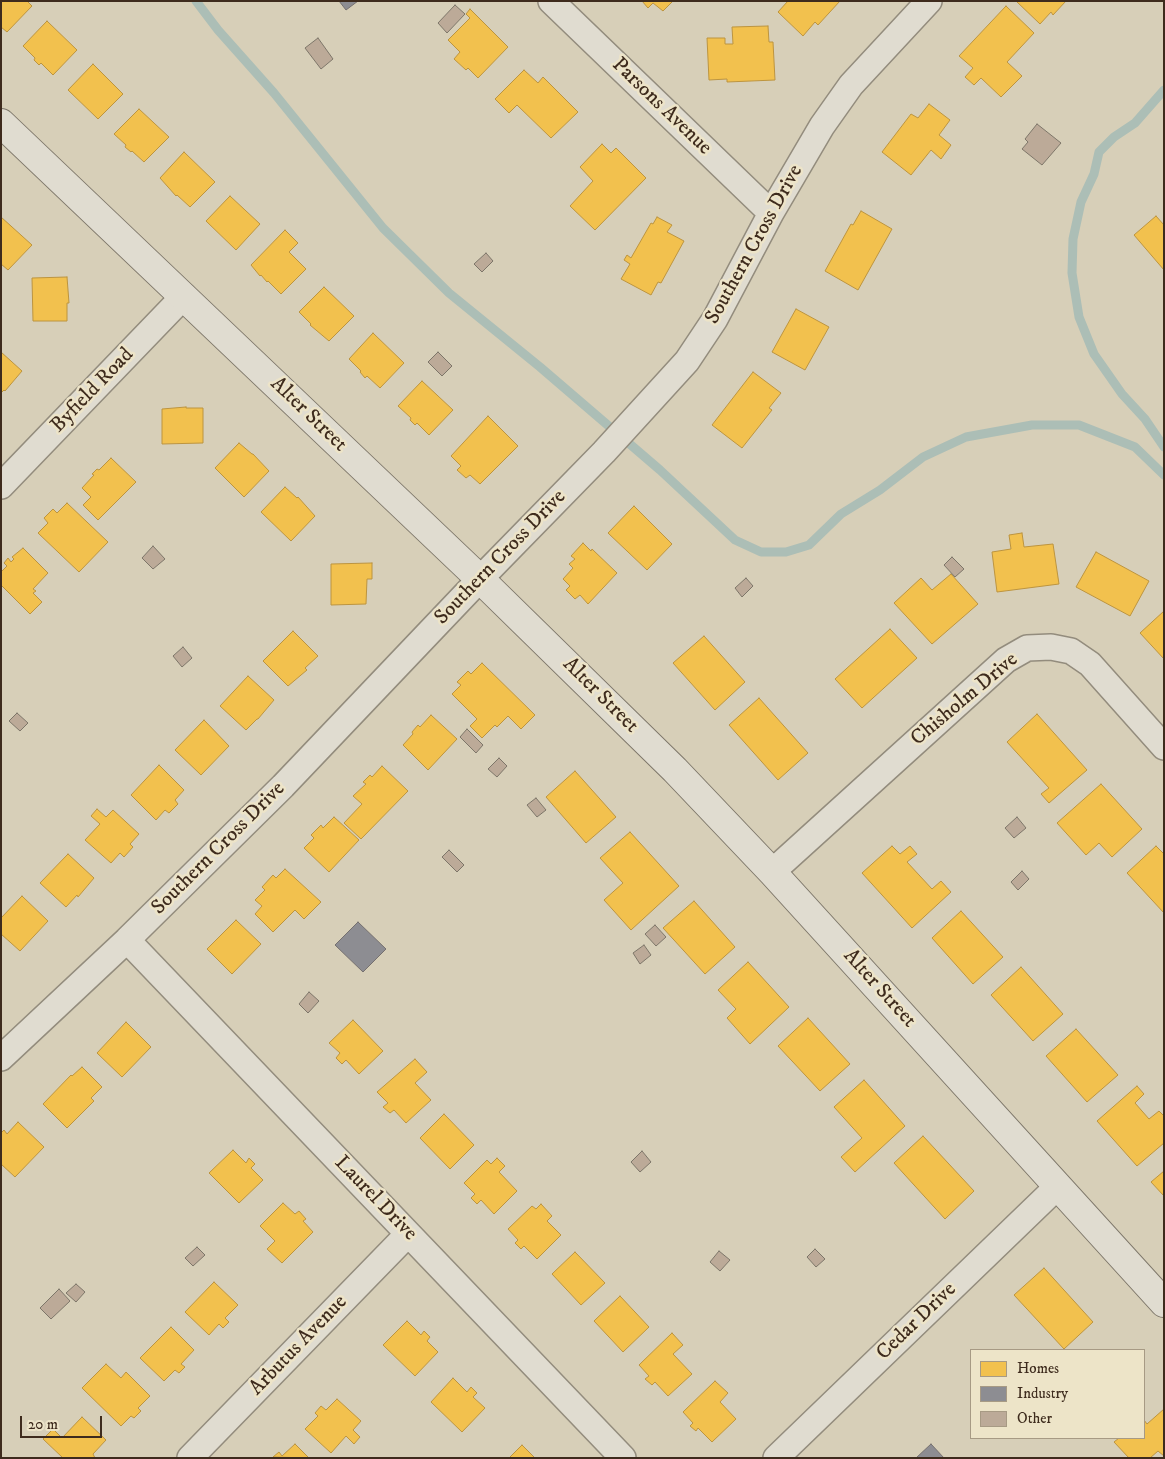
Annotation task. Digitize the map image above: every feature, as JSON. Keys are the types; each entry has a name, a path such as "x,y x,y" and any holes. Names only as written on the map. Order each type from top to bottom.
{"street":[{"name":"Parsons Avenue","path":"551,1 771,213"},
{"name":"Southern Cross Drive","path":"1,1058 127,940 283,786 604,452 687,361 715,319 771,213 822,126 851,85 929,1"},
{"name":"Alter Street","path":"1,123 480,579 675,770 772,872 1164,1303"},
{"name":"Byfield Road","path":"1,486 184,296"},
{"name":"Chisholm Drive","path":"772,872 1006,660 1028,648 1051,647 1071,651 1090,664 1164,747"},
{"name":"Laurel Drive","path":"127,940 623,1458"},
{"name":"Cedar Drive","path":"776,1458 1058,1186"},
{"name":"Arbutus Avenue","path":"190,1458 408,1234"}],"building: Homes":[{"path":"1,1 27,1 32,6 7,32 1,27"},
{"path":"642,1 673,1 663,11 653,3 648,8"},
{"path":"788,1 840,1 818,25 815,22 803,36 778,12"},
{"path":"1016,1 1066,1 1053,15 1051,12 1040,24"},
{"path":"1006,6 1034,33 1007,62 1022,76 1001,97 981,78 974,85 965,77 973,68 959,56"},
{"path":"470,9 508,47 478,78 468,68 466,70 454,59 460,52 448,40 470,18 466,14"},
{"path":"47,21 77,50 53,75 41,63 39,65 23,46"},
{"path":"768,26 769,42 773,42 775,80 727,82 727,79 709,80 707,38 725,38 725,44 733,44 732,27"},
{"path":"93,64 123,94 98,119 68,90"},
{"path":"524,70 538,83 543,77 578,112 551,138 517,105 509,113 495,99"},
{"path":"929,104 950,120 939,135 951,145 941,159 931,150 911,175 882,152 911,114 918,118"},
{"path":"139,109 169,137 144,162 125,147 126,145 114,134"},
{"path":"602,144 611,153 616,148 646,178 595,230 570,206 593,181 580,167"},
{"path":"184,152 215,182 190,207 176,196 160,178"},
{"path":"230,196 260,224 236,250 206,221"},
{"path":"861,211 892,229 858,290 825,271 851,224 853,225"},
{"path":"1156,216 1164,225 1164,270 1134,235"},
{"path":"1,217 32,245 8,270 1,264"},
{"path":"657,217 672,225 667,232 684,241 661,283 658,282 651,295 621,279 630,264 624,260 627,255 631,258 651,223 653,224"},
{"path":"285,230 298,243 289,252 306,269 281,294 260,276 251,265"},
{"path":"67,277 69,303 67,303 67,321 33,321 32,278"},
{"path":"324,287 354,316 329,341 310,325 299,312"},
{"path":"796,309 829,327 805,370 772,352"},
{"path":"373,333 404,363 380,388 367,376 365,378 349,359"},
{"path":"1,352 22,371 5,391 1,393"},
{"path":"753,372 781,393 769,408 772,410 742,448 712,425"},
{"path":"422,381 453,410 429,435 417,423 415,425 410,420 411,418 398,406"},
{"path":"203,408 203,443 162,444 162,409"},
{"path":"488,416 518,446 480,484 470,475 466,478 457,470 461,466 451,456"},
{"path":"239,443 253,454 269,471 244,497 215,468"},
{"path":"111,458 136,482 98,520 83,505 91,497 82,488 94,475 92,474"},
{"path":"285,487 298,497 315,516 291,541 261,512"},
{"path":"67,503 108,542 79,572 38,533 48,523 44,518 53,509 57,513"},
{"path":"634,506 672,544 647,570 608,533"},
{"path":"1022,533 1024,547 1053,544 1059,584 997,592 992,552 1011,549 1009,535"},
{"path":"583,543 617,573 588,604 580,595 575,599 566,590 570,586 563,579 573,568 569,564 575,559 571,556"},
{"path":"23,548 48,573 33,589 36,591 33,593 42,602 30,614 1,585 1,572 7,566 4,563 8,558 11,562 14,559 12,557"},
{"path":"1096,552 1149,581 1130,616 1076,587"},
{"path":"372,563 372,579 367,579 366,604 331,605 331,564"},
{"path":"951,574 978,604 932,644 894,603 921,578 932,590"},
{"path":"1164,611 1164,659 1140,633"},
{"path":"890,629 917,658 862,708 835,679"},
{"path":"293,631 318,656 305,668 307,670 288,686 263,661"},
{"path":"704,636 745,682 715,710 673,663"},
{"path":"482,663 535,715 521,729 508,716 497,727 495,725 482,738 470,726 477,719 452,694 461,685 457,682 468,671 471,674"},
{"path":"248,676 274,700 246,730 220,706"},
{"path":"759,698 808,753 778,780 729,725"},
{"path":"1037,714 1087,770 1049,803 1041,794 1049,788 1007,742"},
{"path":"431,715 457,739 428,770 403,745 418,725 420,727"},
{"path":"204,720 229,746 201,775 175,750"},
{"path":"159,765 184,790 175,800 178,804 169,813 165,810 156,820 131,795"},
{"path":"382,766 408,791 361,839 344,823 362,804 353,796 366,784 363,782 370,775 372,777"},
{"path":"575,771 616,817 586,843 546,797"},
{"path":"1101,784 1142,829 1112,857 1099,843 1086,855 1057,823"},
{"path":"97,809 106,817 113,810 139,834 130,844 133,847 124,857 120,853 111,863 85,840 100,824 91,816"},
{"path":"334,817 359,840 329,872 304,848 314,838 311,835 321,825 323,828"},
{"path":"630,832 679,886 631,930 604,900 623,883 600,858"},
{"path":"892,846 900,854 910,846 917,854 907,862 932,889 941,881 951,892 912,928 862,873"},
{"path":"1156,846 1164,854 1164,913 1127,873"},
{"path":"68,854 94,878 78,897 77,895 66,907 40,883"},
{"path":"285,869 321,902 304,919 295,910 273,932 255,914 262,906 255,900 265,890 262,887 273,875 276,878"},
{"path":"22,896 48,921 20,951 1,934 1,918"},
{"path":"694,901 735,947 705,974 663,928"},
{"path":"961,911 1003,957 973,984 932,938"},
{"path":"236,920 261,944 232,974 207,949"},
{"path":"748,962 789,1007 750,1044 727,1018 736,1009 718,990"},
{"path":"1021,967 1063,1014 1033,1041 991,995"},
{"path":"808,1018 850,1064 820,1091 778,1046"},
{"path":"353,1020 383,1051 359,1074 346,1060 342,1064 336,1058 340,1053 329,1043"},
{"path":"126,1022 151,1047 122,1077 97,1053"},
{"path":"1076,1029 1118,1075 1087,1102 1046,1056"},
{"path":"415,1059 427,1072 415,1083 431,1100 406,1123 394,1110 390,1113 383,1107 388,1103 377,1092"},
{"path":"82,1067 102,1087 91,1098 94,1101 67,1128 43,1104 71,1075"},
{"path":"864,1080 905,1126 855,1172 841,1157 862,1138 834,1107"},
{"path":"1137,1086 1144,1094 1135,1103 1149,1119 1159,1111 1164,1116 1164,1143 1137,1166 1097,1121"},
{"path":"444,1114 474,1145 450,1169 420,1138"},
{"path":"18,1122 44,1147 15,1177 1,1164 1,1133 4,1130 7,1134"},
{"path":"923,1136 974,1191 945,1219 894,1163"},
{"path":"233,1150 246,1163 249,1158 255,1164 251,1168 263,1180 239,1203 209,1173"},
{"path":"497,1158 505,1166 499,1172 517,1191 494,1214 481,1200 477,1204 471,1198 475,1194 464,1183 487,1160 491,1164"},
{"path":"1164,1171 1164,1196 1151,1182"},
{"path":"283,1203 295,1214 299,1211 306,1219 303,1221 313,1232 282,1263 267,1249 275,1241 260,1226"},
{"path":"541,1204 552,1216 547,1221 561,1235 537,1259 524,1246 521,1249 515,1243 518,1240 508,1229 532,1206 536,1209"},
{"path":"575,1252 605,1283 581,1305 552,1274"},
{"path":"1044,1268 1093,1322 1064,1349 1014,1295"},
{"path":"214,1282 238,1305 225,1318 229,1322 223,1328 219,1324 209,1335 185,1312"},
{"path":"620,1296 649,1327 623,1352 594,1321"},
{"path":"407,1321 421,1335 424,1331 430,1337 427,1341 438,1352 415,1376 383,1345"},
{"path":"171,1327 194,1350 181,1364 185,1367 179,1373 175,1370 164,1381 140,1358"},
{"path":"672,1333 683,1345 673,1354 692,1374 668,1396 655,1382 652,1385 645,1379 649,1376 639,1365"},
{"path":"106,1364 121,1378 126,1372 150,1396 138,1408 141,1411 134,1418 131,1416 121,1426 82,1388"},
{"path":"453,1378 467,1392 471,1387 477,1393 473,1397 485,1408 462,1432 431,1402"},
{"path":"715,1381 728,1393 720,1402 736,1419 712,1442 698,1428 696,1431 690,1426 693,1423 683,1412"},
{"path":"337,1399 361,1421 353,1430 360,1437 354,1444 346,1436 331,1453 305,1429 318,1416 315,1413 321,1406 326,1410"},
{"path":"1164,1409 1164,1456 1158,1451 1150,1458 1129,1458 1114,1442 1118,1439 1145,1439 1145,1421 1147,1424"},
{"path":"82,1417 106,1440 93,1454 95,1458 63,1458 43,1439 53,1429 62,1438"},
{"path":"295,1444 309,1458 273,1457 279,1452 282,1456"},
{"path":"522,1445 535,1458 509,1458"}],"building: Industry":[{"path":"339,1 358,1 346,10"},
{"path":"358,922 386,949 363,972 335,945"},
{"path":"931,1444 944,1458 916,1458"}],"building: Other":[{"path":"455,5 465,14 447,33 438,23"},
{"path":"318,38 333,59 321,69 305,48"},
{"path":"1037,124 1061,143 1042,165 1022,149 1028,142 1025,139"},
{"path":"486,253 493,261 482,272 474,264"},
{"path":"438,352 452,366 442,376 428,362"},
{"path":"153,546 165,559 153,569 142,558"},
{"path":"952,557 964,569 955,577 944,565"},
{"path":"746,578 753,586 742,597 735,588"},
{"path":"183,647 192,658 182,667 173,656"},
{"path":"17,713 28,723 20,731 9,721"},
{"path":"467,729 483,745 476,753 460,737"},
{"path":"499,758 507,766 497,777 488,769"},
{"path":"536,798 546,810 537,817 527,805"},
{"path":"1017,817 1026,828 1014,838 1005,828"},
{"path":"449,850 464,865 457,872 442,857"},
{"path":"1022,871 1029,879 1018,890 1011,882"},
{"path":"655,925 666,937 656,946 645,934"},
{"path":"644,945 651,955 640,964 633,953"},
{"path":"309,992 319,1001 308,1013 299,1004"},
{"path":"642,1151 651,1162 640,1172 631,1162"},
{"path":"197,1247 205,1255 193,1266 185,1258"},
{"path":"815,1249 825,1259 816,1267 807,1257"},
{"path":"719,1251 730,1260 720,1271 710,1262"},
{"path":"76,1284 85,1292 76,1302 66,1293"},
{"path":"59,1289 70,1301 51,1319 40,1308"}],"waterway":[{"path":"196,1 218,30 274,93 383,228 449,293 540,367 660,470 735,540 761,552 786,552 809,545 841,514 880,490 923,457 966,437 1032,425 1079,425 1135,447 1164,475"},
{"path":"1164,90 1135,123 1114,137 1099,152 1094,174 1081,202 1073,239 1072,273 1079,317 1094,354 1122,394 1145,419 1164,447"}]}
